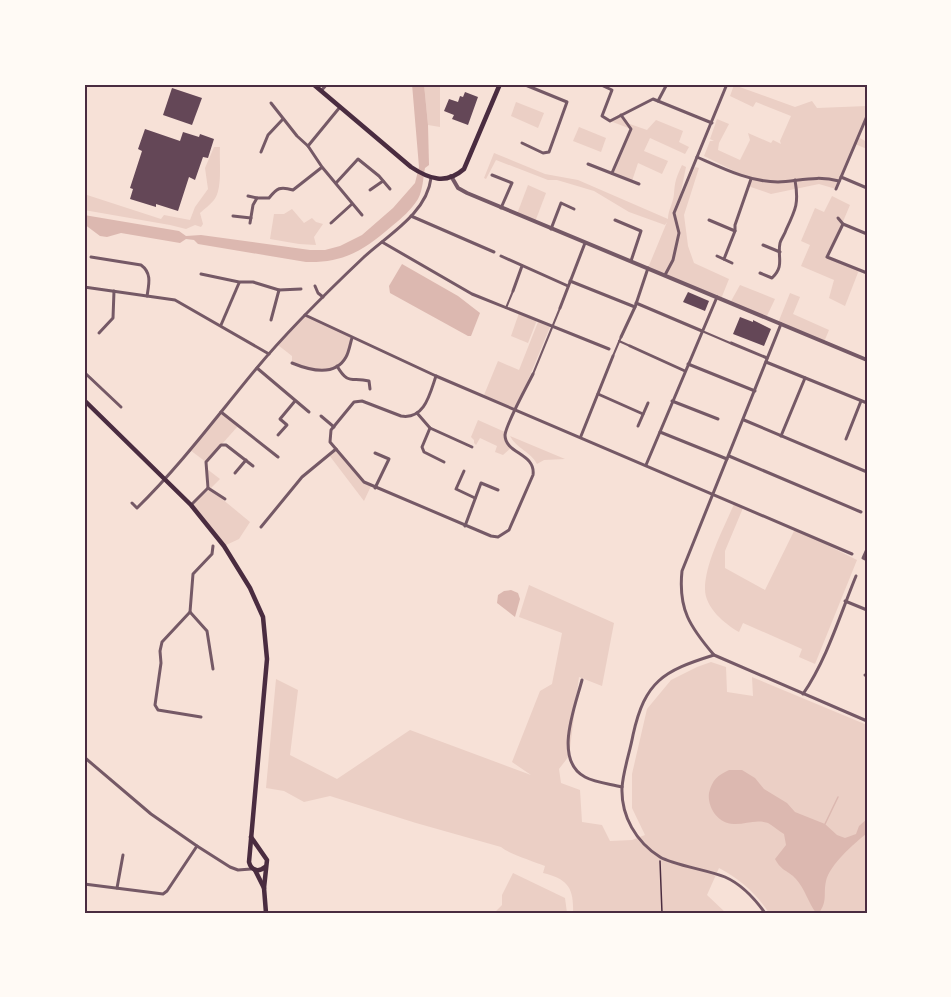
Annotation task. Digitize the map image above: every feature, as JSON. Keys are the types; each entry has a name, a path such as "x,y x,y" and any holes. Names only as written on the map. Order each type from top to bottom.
{"highway":[{"path":"313,84 411,167 429,178 441,179 464,169 500,84"},
{"path":"84,400 191,505 226,549 250,588 263,617 267,659 249,864 264,888"},
{"path":"251,837 267,860 264,888 266,913"},
{"path":"249,859 254,854 262,853"},
{"path":"254,869 261,870 265,867"}],"street":[{"path":"321,91 327,84"},
{"path":"522,143 543,153 549,152 567,102 523,84"},
{"path":"536,90 538,84"},
{"path":"599,84 612,90 602,116 610,120 650,99 712,123"},
{"path":"658,101 667,84"},
{"path":"665,275 673,260 679,233 674,213 727,84"},
{"path":"271,103 362,215"},
{"path":"308,146 340,107"},
{"path":"612,173 631,129 621,115"},
{"path":"836,189 867,116"},
{"path":"261,152 268,135 283,118"},
{"path":"697,157 751,179 777,182 825,177 840,179 867,188"},
{"path":"336,183 358,159 390,189"},
{"path":"588,164 639,184"},
{"path":"293,190 322,168"},
{"path":"492,175 512,183 501,208"},
{"path":"452,176 455,184 462,191 867,360"},
{"path":"132,502 137,508 165,479 257,368 305,315 411,216 425,198 430,187 429,178"},
{"path":"724,259 751,179"},
{"path":"760,273 772,278 781,262 780,243 796,209 799,196 795,180"},
{"path":"370,190 383,181"},
{"path":"248,196 269,198 282,187 293,190"},
{"path":"293,190 294,198"},
{"path":"250,224 253,205 257,198"},
{"path":"552,229 561,203 574,209"},
{"path":"331,223 352,204"},
{"path":"233,216 251,218"},
{"path":"411,216 568,286"},
{"path":"838,218 843,224 867,234"},
{"path":"615,220 641,231 631,261"},
{"path":"709,220 735,231"},
{"path":"843,224 827,257 867,273"},
{"path":"382,242 472,294 615,352"},
{"path":"436,376 427,402 417,413 406,417 362,401 354,402 334,427 329,436 330,441 364,482 465,526 498,537 509,530 533,470 530,460 507,443 507,425 533,374 585,243"},
{"path":"764,245 780,252"},
{"path":"717,256 732,262"},
{"path":"91,257 141,265 146,268 149,274 147,296"},
{"path":"506,309 522,266"},
{"path":"581,436 648,268"},
{"path":"201,274 239,282 253,282 279,290 301,289"},
{"path":"570,281 702,331 805,378 867,403"},
{"path":"221,325 239,282"},
{"path":"315,286 323,297"},
{"path":"84,287 183,303 269,354"},
{"path":"271,320 279,290"},
{"path":"99,333 113,318 114,291"},
{"path":"646,465 717,297"},
{"path":"305,315 436,376 581,436 852,554"},
{"path":"781,324 682,570 680,585 686,615 694,631 714,655 867,721"},
{"path":"292,363 308,369 326,370 337,366 346,358 352,338"},
{"path":"620,339 630,346 686,371"},
{"path":"688,364 755,391"},
{"path":"337,366 344,378 351,381 369,381 370,389"},
{"path":"257,368 309,412"},
{"path":"84,375 121,407"},
{"path":"781,436 805,378"},
{"path":"598,394 643,414"},
{"path":"278,435 287,425 280,419 295,401"},
{"path":"672,401 718,419"},
{"path":"846,439 861,401"},
{"path":"638,426 648,403"},
{"path":"221,412 278,457"},
{"path":"417,413 430,428 472,447"},
{"path":"321,416 334,427"},
{"path":"744,420 867,472"},
{"path":"430,428 422,447 424,452 444,462"},
{"path":"660,432 728,457 861,512"},
{"path":"191,505 208,488 206,462 221,445 226,445 253,466"},
{"path":"261,527 302,477 336,449"},
{"path":"375,453 389,459 375,488"},
{"path":"235,473 246,460"},
{"path":"464,471 456,489 475,498"},
{"path":"465,526 481,483 498,490"},
{"path":"208,488 225,499"},
{"path":"201,717 158,710 155,705 162,642 190,612 193,574 212,554 213,546"},
{"path":"865,559 867,549"},
{"path":"803,694 827,647 856,576"},
{"path":"845,601 867,610"},
{"path":"190,612 207,631 213,669"},
{"path":"714,655 691,662 668,673 650,689 639,709 622,787 624,808 632,831 660,858 727,878 755,899 765,913"},
{"path":"582,680 568,736 569,756 575,768 586,777 622,787"},
{"path":"84,757 151,814 197,846 230,867 239,870 254,869"},
{"path":"84,884 163,894 197,846"},
{"path":"117,888 123,855"},
{"path":"239,870 249,859"}],"path":[{"path":"660,858 662,913"}],"shaded area":[{"path":"412,84 424,84 428,125 429,165 425,168 420,195 399,220 372,242 353,253 332,260 306,262 198,244 194,240 186,239 180,243 121,233 107,237 100,236 84,224 84,215 179,231 186,236 201,235 310,250 325,250 340,246 362,235 393,208 415,183 419,167"},
{"path":"424,84 440,84 440,127 428,125"},
{"path":"734,85 795,107 812,101 817,108 867,106 867,116 858,137 867,142 867,149 855,144 836,189 819,184 771,194 748,186 750,179 704,156 710,141 714,141 710,139 717,119 729,124 719,143 718,150 740,160 750,140 748,133 771,143 773,140 781,144 780,141 791,116 756,102 753,107 730,96"},
{"path":"516,102 544,113 538,128 511,116"},
{"path":"621,115 627,123 647,130 656,120 683,131 679,142 689,147 685,154 650,138 644,151 668,161 662,174 638,163 632,181 612,173 631,129 610,121"},
{"path":"579,127 606,138 601,152 573,141"},
{"path":"214,147 220,147 219,189 214,200 200,213 203,224 201,227 195,225 186,229 84,210 84,194 161,219 164,215 190,220 195,207 208,189 205,168"},
{"path":"494,153 545,174 578,180 668,219 676,180 682,165 686,167 678,206 695,167 699,168 684,215 688,246 694,263 729,279 721,299 648,268 667,222 665,225 629,212 594,191 557,180 548,180 496,160 486,179 484,178"},
{"path":"528,185 546,193 535,222 517,214"},
{"path":"832,196 850,205 828,257 859,270 845,306 829,298 834,280 801,266 810,245 801,241 815,208 824,212"},
{"path":"292,209 304,223 312,218 323,224 314,237 316,245 270,239 274,214 284,214"},
{"path":"402,264 458,296 480,313 471,336 390,293 389,286"},
{"path":"740,285 775,299 766,318 730,303"},
{"path":"790,293 800,297 793,314 829,330 824,342 778,323"},
{"path":"519,313 537,320 528,343 511,336"},
{"path":"305,315 352,338 346,357 335,367 321,370 292,363 292,356 278,345"},
{"path":"538,322 550,327 516,409 484,395 498,361 519,370"},
{"path":"221,412 238,426 206,462 190,450"},
{"path":"478,420 505,432 512,447 503,455 495,452 497,446 480,438 476,445 471,437"},
{"path":"510,436 565,459 544,460 537,464"},
{"path":"336,449 364,482 371,486 364,501 329,455"},
{"path":"207,469 220,479 210,489"},
{"path":"210,489 250,522 239,539 224,546 191,505"},
{"path":"734,504 743,508 725,551 725,568 765,590 795,529 857,560 815,664 799,657 802,649 743,623 739,632 722,620 708,603 705,589 708,568"},
{"path":"529,585 614,623 602,686 579,677 569,756 559,769 561,783 580,790 582,822 602,825 610,841 632,840 645,835 632,808 632,774 647,709 671,680 697,667 711,662 726,667 727,692 753,696 752,677 867,725 867,913 769,913 747,887 719,868 707,895 726,913 573,913 571,891 564,882 543,873 545,866 501,847 330,796 304,802 284,791 266,788 276,679 298,690 290,755 337,779 410,730 531,775 512,762 540,691 552,684 562,633 519,617"},
{"path":"511,590 518,593 520,599 515,617 497,603 498,595"},
{"path":"729,770 742,770 755,778 764,789 787,803 795,812 825,824 837,835 845,838 856,834 859,826 867,819 867,833 843,855 828,875 824,901 819,913 816,913 796,879 775,859 786,845 784,834 764,822 729,824 719,819 712,810 709,793 712,785 719,776"},
{"path":"513,873 565,898 567,913 495,912 502,905 502,895"}],"building":[{"path":"172,88 202,98 192,125 163,115"},
{"path":"465,92 478,97 468,125 452,119 454,115 444,111 449,99 458,102 460,96 463,97"},
{"path":"145,129 180,141 183,132 214,139 208,158 203,157 195,180 189,177 178,211 130,199 133,189 130,188 142,151 138,149"},
{"path":"688,292 709,301 705,311 683,302"},
{"path":"740,317 753,322 753,320 771,329 764,346 733,334"}],"waterway":[{"path":"825,824 838,797"}]}
